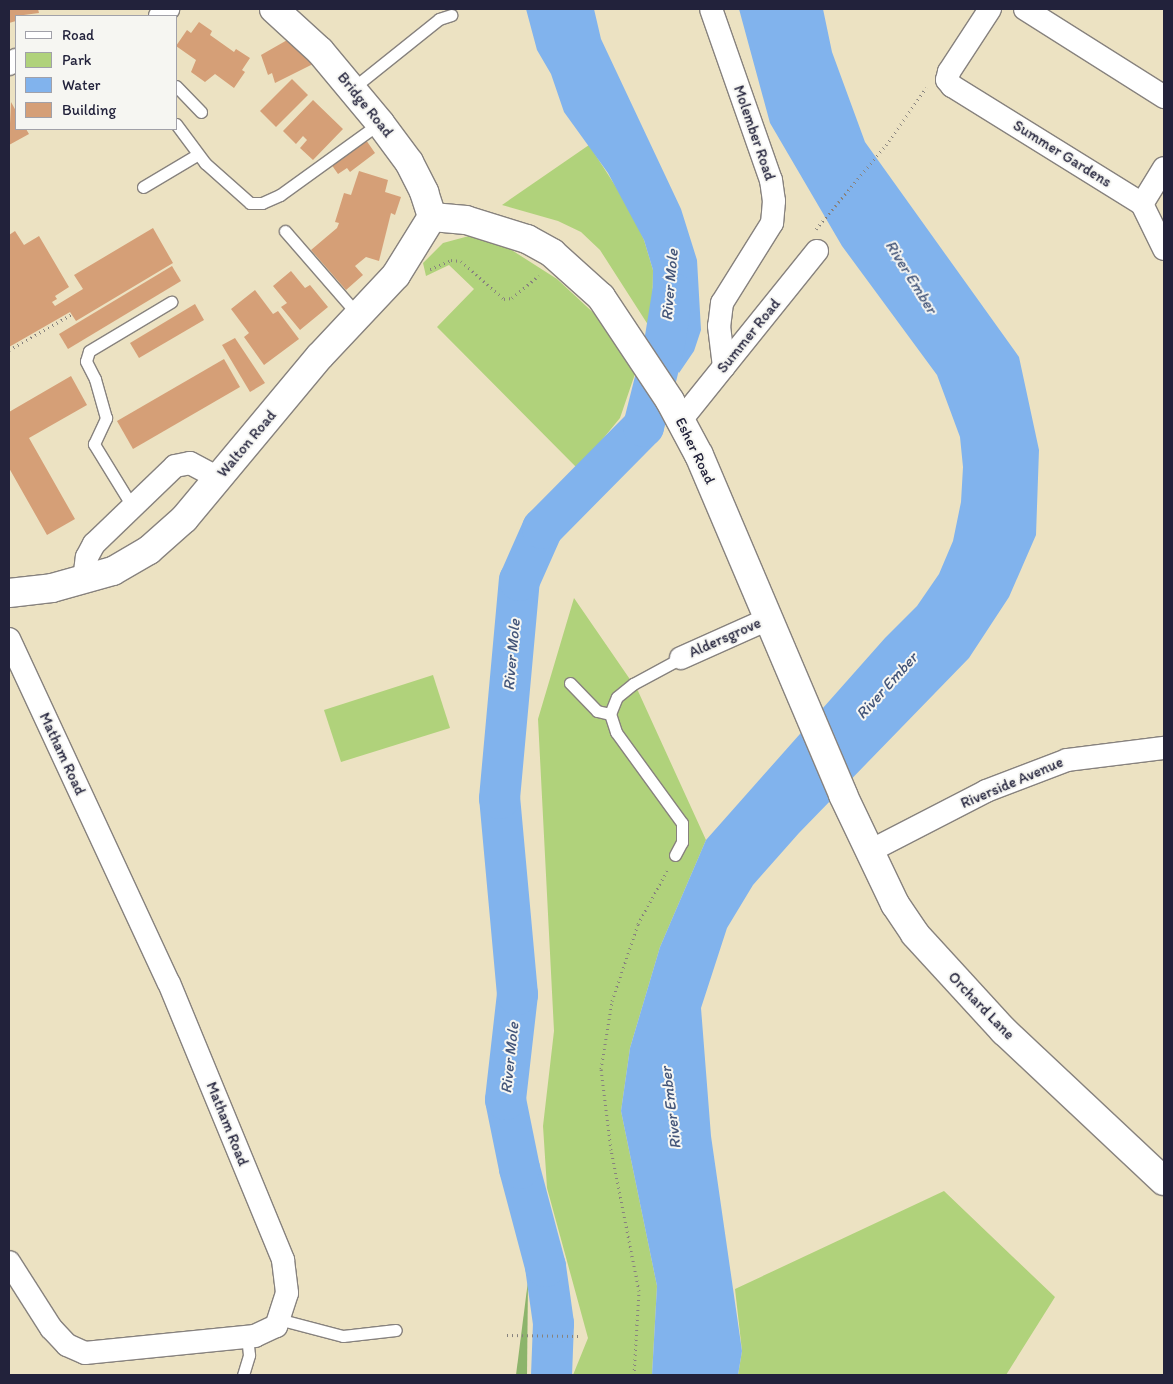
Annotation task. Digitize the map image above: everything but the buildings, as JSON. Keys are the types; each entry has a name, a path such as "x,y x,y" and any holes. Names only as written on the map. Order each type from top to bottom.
{"main road":[{"name":"Bridge Road","path":"274,9 294,25 353,88 380,123 409,162 432,217"},
{"name":"Esher Road","path":"432,217 466,220 502,229 552,253 601,298 642,357 699,455 843,795"},
{"name":"Walton Road","path":"9,593 52,588 113,571 149,550 184,519 358,315 396,275 432,217"},
{"name":"Orchard Lane","path":"843,795 895,904 940,963 1004,1031 1164,1181"}],"street":[{"name":"Molember Road","path":"711,9 771,180 774,201 772,223 722,303 719,326 724,366"},
{"path":"947,80 948,72 990,9"},
{"path":"1025,9 1164,97"},
{"name":"Summer Gardens","path":"947,80 1142,204"},
{"path":"1164,168 1142,204 1164,249"},
{"name":"Summer Road","path":"675,411 724,366 814,243"},
{"path":"84,580 87,557 94,544 175,466 190,462 218,478"},
{"name":"Aldersgrove","path":"681,658 768,619"},
{"name":"Matham Road","path":"9,639 169,983 283,1260 288,1293 276,1326 247,1337 85,1353 67,1345 51,1328 9,1262"},
{"name":"Riverside Avenue","path":"870,851 986,791 1067,760 1164,748"}],"lane":[{"path":"353,88 439,19 451,15"},
{"path":"178,88 201,112"},
{"path":"178,127 197,155 250,203 262,203 280,194 380,123"},
{"path":"143,187 197,155"},
{"path":"285,231 358,315"},
{"path":"132,506 94,444 106,418 95,379 86,361 89,351 171,302"},
{"path":"675,855 682,842 682,823 616,732 610,714 617,697 632,684 681,658"},
{"path":"570,683 597,711 610,714"},
{"path":"278,1318 343,1336 396,1330"},
{"path":"243,1375 250,1355 247,1337"}],"path":[{"path":"814,243 925,88 947,80"},
{"path":"396,275 417,275 451,260 461,261 504,299 512,298 542,272 552,253"},
{"path":"9,350 72,314"},
{"path":"634,1375 639,1291 611,1150 601,1070 612,1001 638,924 675,855"},
{"path":"507,1335 578,1336"}],"green space":[{"path":"589,145 629,207 644,240 653,270 652,331 600,250 581,232 558,221 502,205"},
{"path":"469,236 510,249 557,279 599,318 636,371 620,418 578,469 437,327 474,289 449,265 426,276 423,263 443,243"},
{"path":"574,598 638,691 706,840 660,947 630,1048 621,1111 657,1286 652,1375 573,1375 588,1338 547,1188 543,1126 554,1031 538,719"},
{"path":"433,675 450,728 341,762 324,710"},
{"path":"944,1191 1055,1297 1006,1375 738,1375 742,1351 735,1289"},
{"path":"528,1281 527,1375 516,1375"}],"water":[{"path":"526,9 594,9 601,39 681,209 697,260 701,330 694,351 679,373 652,331 653,270 644,240 608,173 564,112 551,74 537,50"},
{"name":"River Ember","path":"739,9 823,9 832,52 865,142 1019,357 1039,450 1036,535 1009,597 969,658 799,833 753,885 727,928 701,1008 711,1136 742,1351 738,1375 652,1375 657,1286 621,1111 630,1048 660,947 706,840 885,638 917,606 939,574 953,541 961,502 963,467 960,437 937,375 842,246 770,123"}],"waterway":[{"name":"River Mole","path":"551,1375 553,1323 545,1266 519,1168 505,1099 517,994 499,798 519,580 542,528 643,426 664,343 672,293"}]}
